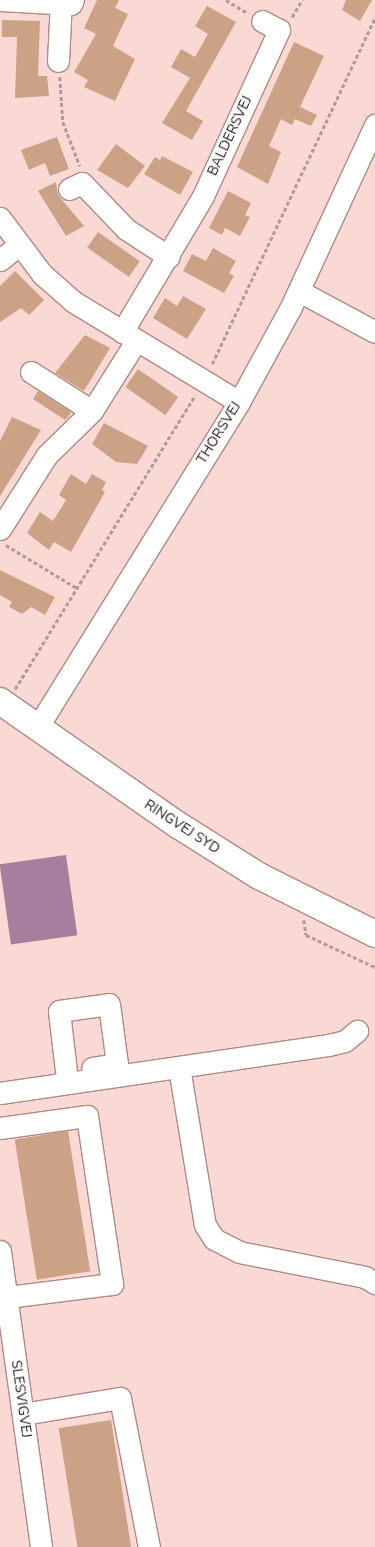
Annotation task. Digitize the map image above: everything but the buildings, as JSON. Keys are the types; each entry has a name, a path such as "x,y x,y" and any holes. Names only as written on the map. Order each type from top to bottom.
{"main road":[{"name":"RINGVEJ SYD","path":"0,701 178,825 259,876 375,934"}],"street":[{"path":"0,0 65,1 58,61"},
{"name":"BALDERSVEJ","path":"0,529 47,455 92,411 169,256 203,196 279,30 262,21"},
{"name":"THORSVEJ","path":"37,728 239,402 299,291 375,125"},
{"path":"76,186 126,229 169,256"},
{"path":"0,218 18,246 74,302 239,402"},
{"path":"0,260 18,246"},
{"path":"299,291 375,332"},
{"path":"31,372 92,411"},
{"path":"0,1093 328,1045 345,1041 357,1031"},
{"path":"179,1067 205,1225 214,1239 239,1252 365,1277 375,1283"},
{"path":"0,1080 66,1072"},
{"path":"0,1128 87,1116 112,1284 6,1297"},
{"name":"SLESVIGVEJ","path":"0,1250 6,1297 8,1371 23,1414 41,1547"},
{"path":"23,1414 120,1398 149,1547"}],"path":[{"path":"226,0 262,21"},
{"path":"58,61 63,122 76,186"},
{"path":"0,542 77,588"},
{"path":"313,903 302,926 306,935 375,967"}],"shaded area":[{"path":"66,855 77,935 11,945 0,864"}]}
